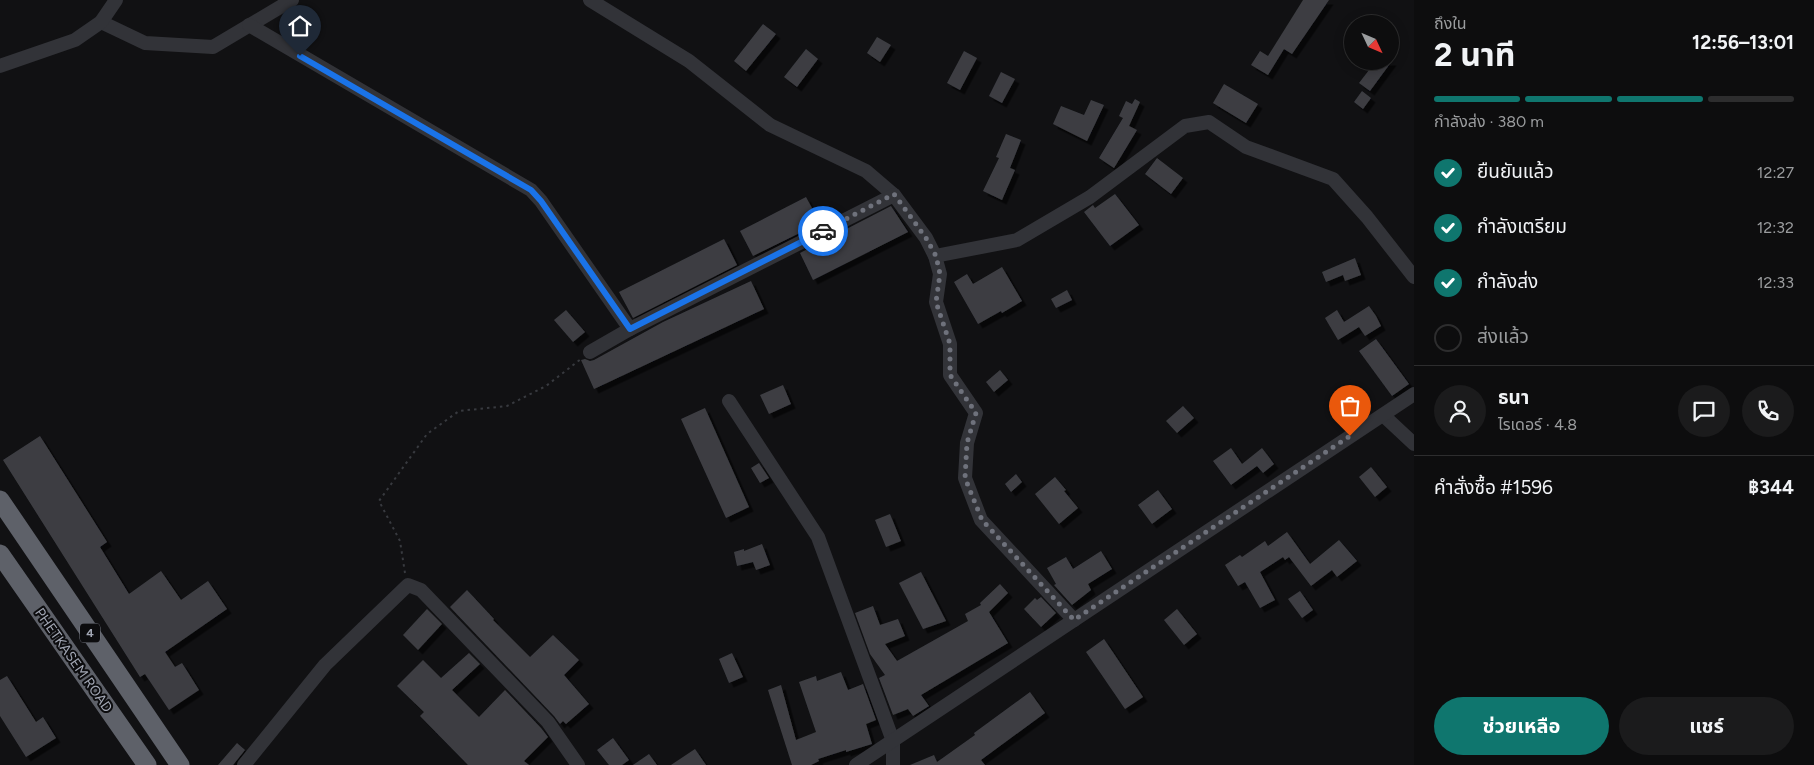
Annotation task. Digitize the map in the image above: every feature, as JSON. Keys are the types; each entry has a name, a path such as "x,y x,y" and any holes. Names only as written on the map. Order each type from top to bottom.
{"highway":[{"name":"PHETKASEM ROAD","path":"0,500 180,765"},
{"name":"PHETKASEM ROAD","path":"0,554 147,765"}],"street":[{"path":"0,66 75,40 101,22 116,0"},
{"path":"101,22 145,43 213,47 292,0"},
{"path":"590,0 689,61 770,125 866,171 894,194 926,238 936,256 940,274 936,302 950,344 950,375 976,413 967,443 965,478 982,520 1074,620"},
{"path":"249,26 531,190 541,201 630,329"},
{"path":"936,256 1017,240 1090,197 1185,126 1209,122 1246,147 1332,179 1367,217 1414,277"},
{"path":"590,352 630,329 894,194"},
{"path":"856,765 1414,394"},
{"path":"729,400 818,536 893,741 893,765"},
{"path":"1383,415 1414,444"},
{"path":"244,765 325,665 408,585 421,590 541,715 578,765"}],"path":[{"path":"408,585 400,541 379,501 427,434 459,412 507,406 515,402 546,386 590,352"}],"building":[{"path":"1303,0 1329,0 1292,54 1284,49 1268,75 1251,65 1260,51 1268,56"},
{"path":"763,24 776,34 746,71 734,61"},
{"path":"877,37 891,45 880,62 867,53"},
{"path":"806,49 818,59 797,87 784,77"},
{"path":"964,51 977,58 960,90 947,83"},
{"path":"1369,70 1385,70 1370,91 1359,83"},
{"path":"1001,72 1015,79 1002,103 989,96"},
{"path":"1224,84 1258,104 1246,123 1213,103"},
{"path":"1362,91 1371,98 1363,109 1354,102"},
{"path":"1135,99 1140,102 1129,126 1137,130 1114,168 1099,158 1123,118 1119,116 1126,101 1132,104"},
{"path":"1091,100 1104,105 1087,141 1053,124 1061,106 1084,115"},
{"path":"1006,134 1021,140 1010,168 1015,170 1002,200 983,191 999,158 996,157"},
{"path":"1157,158 1183,178 1171,194 1145,174"},
{"path":"1115,194 1139,225 1110,246 1084,212 1093,205 1095,208"},
{"path":"806,197 820,223 753,256 740,231"},
{"path":"891,206 908,232 813,280 800,253"},
{"path":"724,239 737,265 633,318 619,292"},
{"path":"1355,258 1361,275 1345,281 1343,275 1326,282 1322,272"},
{"path":"1002,267 1022,301 978,324 954,282 967,274 973,284"},
{"path":"751,281 764,309 594,389 581,360 594,360 663,322"},
{"path":"1067,290 1072,300 1056,308 1051,299"},
{"path":"1369,306 1381,326 1365,336 1359,327 1338,340 1325,318 1337,310 1344,322"},
{"path":"566,310 585,332 573,342 554,320"},
{"path":"1376,339 1409,384 1392,396 1359,351"},
{"path":"1000,370 1008,380 994,392 986,382"},
{"path":"783,385 791,404 769,414 760,395"},
{"path":"1183,406 1194,418 1177,433 1166,421"},
{"path":"705,408 749,507 726,518 681,419"},
{"path":"40,436 107,542 100,547 129,594 161,571 181,600 208,581 227,609 165,652 175,667 182,663 199,690 169,710 145,674 140,677 3,460"},
{"path":"1231,448 1242,464 1262,448 1274,464 1263,473 1257,466 1231,485 1213,461"},
{"path":"759,463 769,478 760,483 751,468"},
{"path":"1371,467 1387,487 1375,497 1359,477"},
{"path":"1016,474 1022,482 1011,492 1005,484"},
{"path":"1055,477 1078,508 1059,524 1035,494"},
{"path":"1158,490 1172,509 1152,524 1138,505"},
{"path":"890,514 901,541 886,547 875,520"},
{"path":"1287,532 1310,564 1339,540 1357,561 1337,577 1332,570 1311,586 1289,557 1285,560 1283,557 1260,572 1275,600 1260,608 1245,582 1238,586 1225,565 1240,555 1242,557 1265,541 1268,546"},
{"path":"762,544 770,565 756,570 753,562 737,566 734,552 744,549 744,551"},
{"path":"1101,551 1112,569 1088,584 1091,590 1072,605 1054,585 1056,584 1047,568 1066,557 1073,569"},
{"path":"921,572 946,621 923,629 899,583"},
{"path":"1000,584 1008,593 989,612 1008,643 921,695 929,706 913,716 908,709 893,715 879,678 885,675 870,654 855,613 873,606 880,625 898,619 905,636 885,644 897,661 968,621 965,614 981,605 980,603"},
{"path":"467,590 493,620 530,657 553,635 579,660 564,675 589,704 566,724 563,721 560,724 450,607"},
{"path":"1300,591 1313,610 1302,618 1288,599"},
{"path":"1041,597 1056,613 1041,627 1024,609 1035,598 1037,600"},
{"path":"427,609 442,624 418,650 403,635"},
{"path":"1177,609 1197,634 1184,645 1164,620"},
{"path":"1104,639 1143,697 1125,709 1086,652"},
{"path":"469,653 480,664 452,690 479,717 505,690 548,737 524,761 529,765 468,765 420,716 424,712 397,686 423,660 441,678"},
{"path":"732,653 743,677 729,683 719,659"},
{"path":"841,672 848,690 863,684 876,720 866,724 872,744 818,759 819,761 811,765 792,765 768,690 781,685 796,740 816,732 799,682 816,676 817,681"},
{"path":"7,676 36,722 43,717 56,738 26,757 0,716 0,680"},
{"path":"1030,692 1045,713 981,760 985,765 910,765 934,755 937,762"},
{"path":"613,738 629,760 622,765 609,765 597,750"},
{"path":"237,743 245,750 233,765 218,765"},
{"path":"695,749 706,765 671,765"},
{"path":"649,754 657,765 633,765"}],"way so far":[{"path":"823,231 894,194 926,238 936,256 940,274 936,302 950,344 950,375 976,413 967,443 965,478 970,492 982,520 1074,620 1350,436"}],"route":[{"path":"300,56 531,190 541,201 630,329 823,231"}]}
